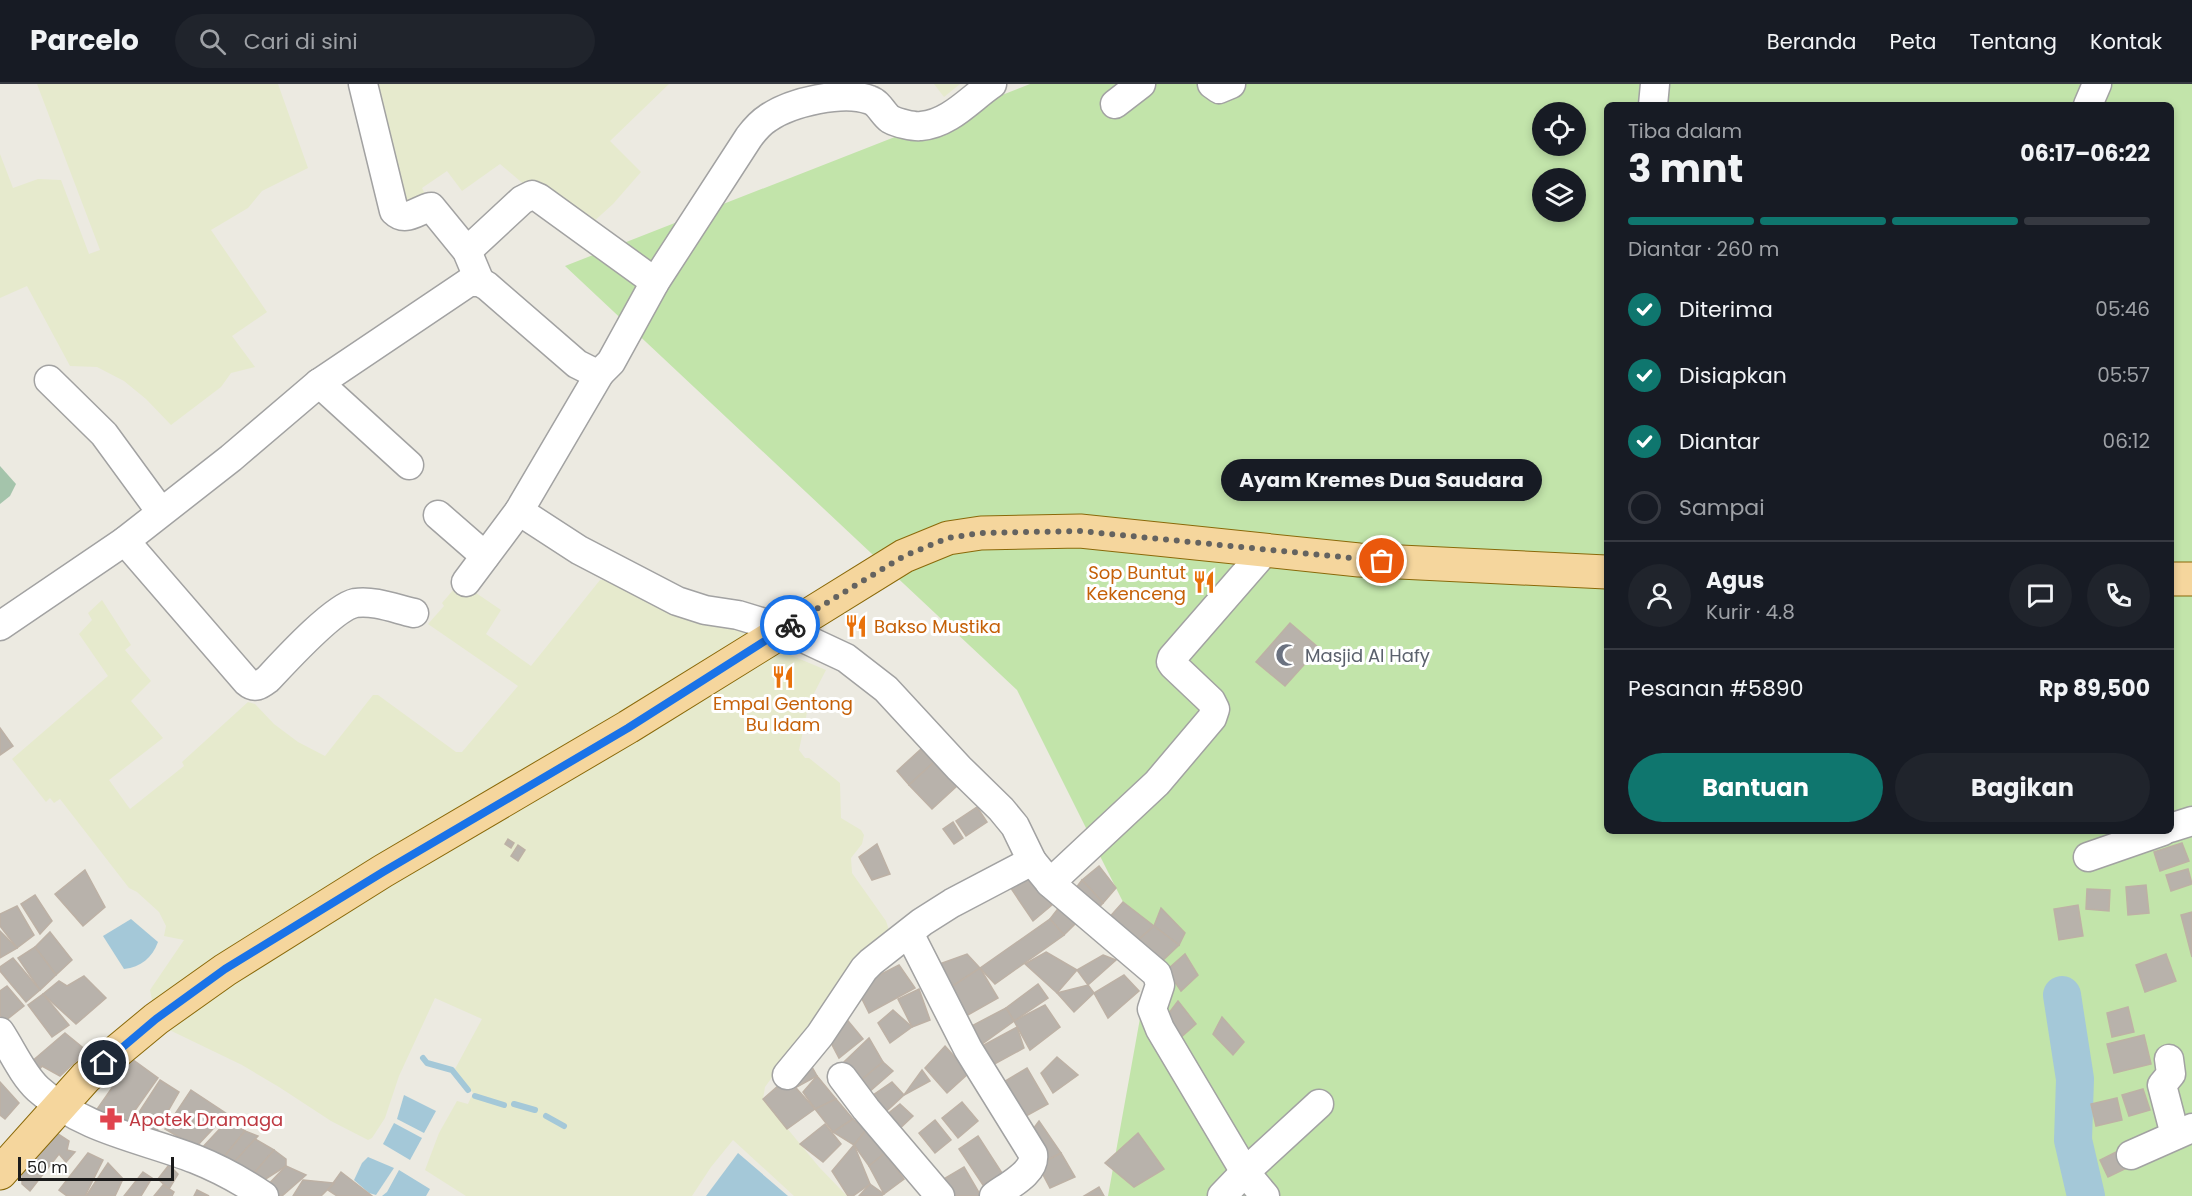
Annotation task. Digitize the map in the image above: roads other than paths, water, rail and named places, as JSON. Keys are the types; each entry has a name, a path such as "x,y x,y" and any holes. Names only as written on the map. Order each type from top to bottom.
{"main road":[{"path":"3,1169 86,1077 156,1019 225,969 383,872 628,728 904,556 948,538 992,532 1080,531 1359,560 1604,572"},
{"path":"2174,579 2192,579"}],"street":[{"path":"363,84 394,211 399,216 405,217 431,207 467,251 480,282 497,293 577,364 600,373"},
{"path":"466,582 519,511 600,373 611,362 656,282 758,126 784,109 840,96 873,100 890,119 920,126 946,119 992,84"},
{"path":"1115,104 1141,84"},
{"path":"1212,84 1219,89 1232,84"},
{"path":"1653,102 1655,84"},
{"path":"2089,102 2097,84"},
{"path":"467,251 522,200 532,195 656,282"},
{"path":"0,626 125,541 231,458 319,382 464,284 480,282"},
{"path":"50,380 104,434 161,512"},
{"path":"319,382 409,465"},
{"path":"519,511 579,550 677,601 705,610 738,615 784,629 846,658 886,689 1009,818 1021,835 1032,861 1050,884 1157,974 1160,985 1152,1009 1156,1022 1245,1172 1265,1196"},
{"path":"438,515 485,556"},
{"path":"125,541 247,682 254,686 268,680 331,618 346,607 355,603 370,602 414,613"},
{"path":"1050,884 1157,783 1212,718 1215,709 1211,701 1173,665 1172,658 1266,550"},
{"path":"2174,827 2192,820"},
{"path":"2088,857 2154,834"},
{"path":"787,1075 820,1035 864,969 909,933 952,903 1032,861"},
{"path":"909,933 968,1050 1033,1154 1031,1168 994,1196"},
{"path":"0,1032 32,1083 60,1104 104,1129 178,1153 223,1172 264,1196"},
{"path":"2131,1155 2184,1131 2162,1085 2170,1074 2169,1059"},
{"path":"842,1077 866,1109 940,1196"},
{"path":"1222,1196 1319,1104"}],"water":[{"path":"131,919 158,942 153,953 145,961 124,969 103,936"},
{"path":"404,1095 436,1111 424,1133 397,1119"},
{"path":"394,1123 422,1138 410,1160 383,1144"},
{"path":"738,1153 788,1196 706,1196"},
{"path":"368,1157 394,1168 376,1195 369,1193 354,1180 362,1163"},
{"path":"399,1170 430,1189 426,1196 382,1196 387,1192"}],"waterway":[{"path":"2062,995 2075,1079 2073,1140 2086,1196"},
{"path":"423,1058 427,1063 452,1070 468,1090"},
{"path":"475,1096 504,1105"},
{"path":"514,1104 535,1110"},
{"path":"546,1116 564,1126"}],"place":[{"name":"Ayam Kremes Dua Saudara","path":"1382,561"},
{"name":"Sop Buntut Kekenceng","path":"1204,582"},
{"name":"Bakso Mustika","path":"856,626"},
{"name":"Masjid Al Hafy","path":"1287,655"},
{"name":"Empal Gentong Bu Idam","path":"783,677"},
{"name":"Apotek Dramaga","path":"111,1119"}]}
